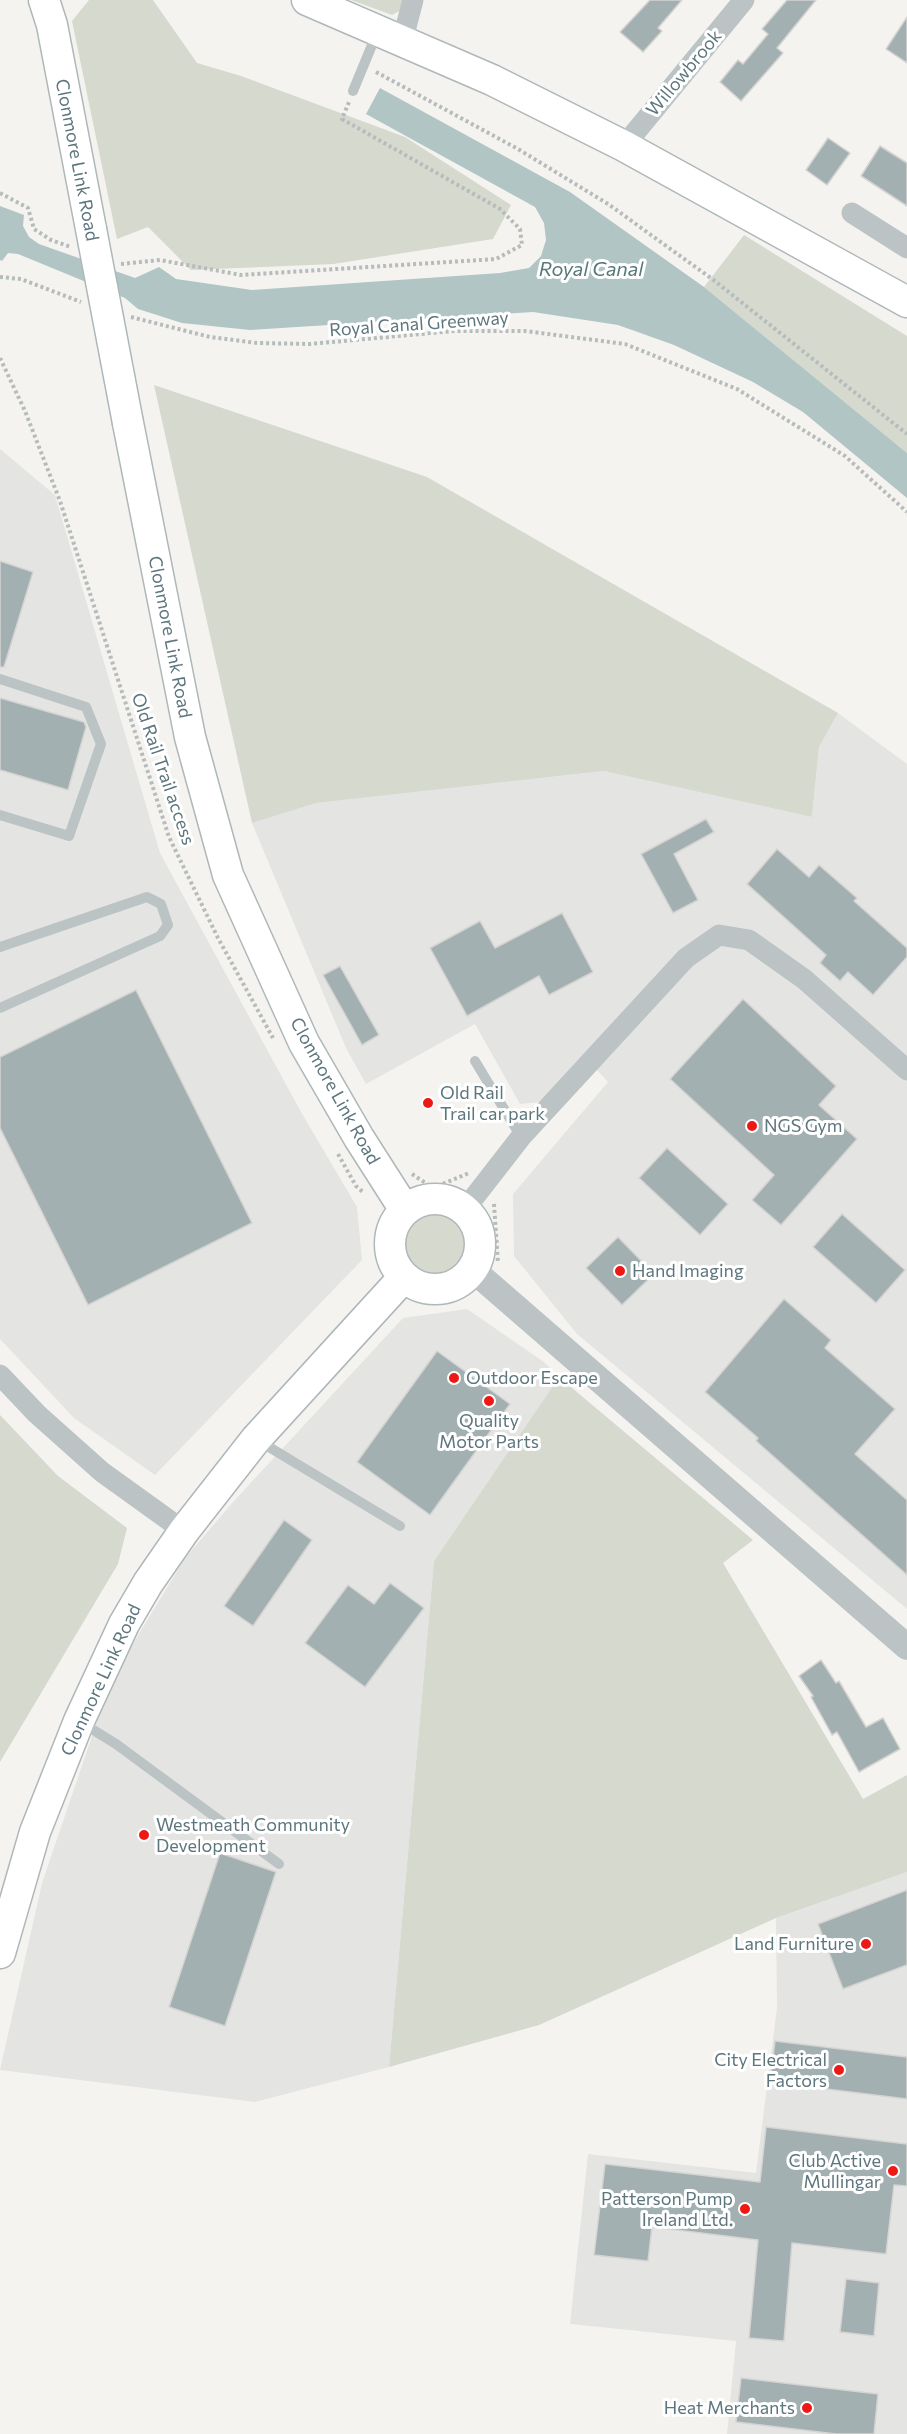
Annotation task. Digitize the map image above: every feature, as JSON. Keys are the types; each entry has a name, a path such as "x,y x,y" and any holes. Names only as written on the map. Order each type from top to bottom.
{"main road":[{"path":"307,0 492,80 624,146 907,302"},
{"name":"Clonmore Link Road","path":"52,8 86,240 128,423 190,737 228,875 304,1043 359,1138 400,1216"},
{"path":"428,1198 454,1202 465,1209 474,1220 481,1245 473,1270 462,1281 440,1289 417,1286 404,1277 395,1265 390,1251 390,1236 400,1216 428,1198"},
{"name":"Clonmore Link Road","path":"0,1953 35,1832 79,1721 124,1624 184,1531 256,1439 404,1277"}],"street":[{"path":"390,37 413,0"},
{"name":"Willowbrook","path":"624,146 744,0"},
{"path":"852,213 907,248"},
{"path":"465,1209 520,1137 686,958 719,935 749,940 804,979 907,1070"},
{"path":"473,1270 907,1647"},
{"path":"0,1376 37,1414 102,1472 184,1531"}],"lane":[{"path":"352,91 364,66 390,37"},
{"path":"0,679 86,707 100,744 69,836 0,815"},
{"path":"0,947 147,897 161,904 168,925 160,936 0,1008"},
{"path":"475,1061 520,1137"},
{"path":"256,1439 400,1526"},
{"path":"79,1721 116,1744 279,1864"}],"path":[{"path":"364,66 518,149 608,204 711,278 907,434"},
{"path":"111,261 121,264 160,260 241,276 496,259 522,245 520,229 500,209 342,119 352,91"},
{"path":"0,193 28,208 34,230 51,240 86,240"},
{"path":"1,279 21,279 83,302"},
{"name":"Royal Canal Greenway","path":"128,316 210,337 257,343 310,344 454,331 525,331 625,344 737,389 845,456 907,512"},
{"name":"Old Rail Trail access","path":"0,358 25,411 60,501 169,837 218,938 275,1041"},
{"path":"333,1145 356,1186 400,1216"}],"shaded area":[{"path":"89,0 153,0 197,63 241,76 405,137 511,205 493,239 333,264 191,270 148,227 117,239 72,21"},
{"path":"351,0 405,0 403,9 392,15"},
{"path":"744,235 907,336 907,453 704,287"},
{"path":"154,385 427,477 838,713 819,747 812,817 604,771 316,803 252,823"},
{"path":"0,449 55,495 160,853 301,1112 357,1207 362,1260 155,1475 74,1418 0,1339"},
{"path":"838,713 907,764 907,1609 577,1334 514,1256 513,1194 608,1082 585,1057 548,1101 520,1104 475,1024 366,1084 346,1048 252,823 315,803 604,771 812,817 819,747"},
{"path":"435,1209 448,1212 460,1219 467,1231 470,1244 467,1257 460,1269 448,1276 435,1279 422,1276 410,1269 403,1257 400,1244 403,1231 410,1219 422,1212"},
{"path":"467,1309 544,1362 559,1377 434,1561 389,2067 255,2102 0,2070 42,1883 105,1698 131,1647 185,1558 234,1501 403,1318"},
{"path":"559,1377 753,1540 723,1563 863,1799 907,1775 907,1872 776,1918 539,2025 389,2067 434,1561"},
{"path":"0,1415 58,1476 127,1528 118,1564 0,1762"},
{"path":"907,1872 907,2434 727,2434 736,2341 570,2324 588,2154 756,2173 777,2008 776,1918"}],"water":[{"name":"Royal Canal","path":"380,88 570,192 704,287 907,453 907,498 803,412 753,382 674,345 618,325 533,312 250,330 182,323 138,309 125,298 18,254 8,253 2,261 0,260 0,206 24,215 23,226 29,237 39,244 135,278 159,267 176,279 252,290 500,273 529,268 541,256 546,240 544,223 535,207 366,114"}],"building":[{"path":"650,0 682,0 658,28 662,31 643,52 620,32"},
{"path":"787,0 816,0 777,48 783,53 741,101 720,82 738,60 743,64 768,34 762,29"},
{"path":"907,17 907,63 886,49"},
{"path":"828,138 850,153 827,185 806,170"},
{"path":"880,146 907,163 907,206 861,176"},
{"path":"0,561 33,572 4,667 0,667"},
{"path":"0,698 84,722 86,727 68,790 0,770"},
{"path":"706,819 714,832 674,854 698,900 673,913 641,854"},
{"path":"777,849 809,877 819,865 857,898 854,901 907,948 907,957 873,995 848,972 840,981 820,963 826,955 747,884"},
{"path":"562,913 593,972 549,995 539,976 467,1016 430,948 480,921 495,948"},
{"path":"340,966 379,1035 362,1045 323,975"},
{"path":"136,990 252,1223 88,1305 0,1128 0,1057"},
{"path":"743,999 836,1086 819,1105 857,1139 781,1225 752,1200 774,1175 670,1079"},
{"path":"667,1148 728,1204 700,1235 639,1178"},
{"path":"842,1214 905,1270 876,1303 813,1247"},
{"name":"Hand Imaging","path":"618,1237 654,1274 622,1305 586,1268"},
{"path":"784,1299 831,1340 825,1348 895,1409 855,1454 907,1500 907,1575 756,1441 758,1438 705,1392"},
{"path":"437,1351 510,1404 430,1515 357,1462"},
{"path":"284,1520 312,1540 253,1626 224,1606"},
{"path":"390,1583 424,1608 365,1687 305,1643 348,1585 374,1604"},
{"path":"821,1660 836,1683 839,1681 866,1727 883,1718 900,1749 859,1772 837,1732 832,1735 811,1697 813,1696 799,1676"},
{"path":"220,1853 276,1872 225,2026 169,2007"},
{"name":"Land Furniture","path":"907,1890 907,1965 843,1989 818,1924"},
{"name":"City Electrical Factors","path":"775,2041 907,2057 907,2099 770,2082"},
{"name":"Patterson Pump Ireland Ltd.","path":"766,2127 907,2144 907,2186 894,2185 886,2254 792,2243 784,2341 749,2338 758,2240 652,2227 648,2261 594,2255 605,2164 760,2182"},
{"path":"846,2279 879,2283 874,2336 840,2332"},
{"name":"Heat Merchants","path":"741,2378 878,2394 874,2434 836,2434 736,2422"}],"place":[{"name":"Old Rail Trail car park","path":"428,1103"},
{"name":"NGS Gym","path":"752,1126"},
{"name":"Hand Imaging","path":"620,1271"},
{"name":"Outdoor Escape","path":"454,1378"},
{"name":"Quality Motor Parts","path":"489,1401"},
{"name":"Westmeath Community Development","path":"144,1835"},
{"name":"Land Furniture","path":"866,1944"},
{"name":"City Electrical Factors","path":"839,2070"},
{"name":"Club Active Mullingar","path":"893,2171"},
{"name":"Patterson Pump Ireland Ltd.","path":"745,2209"},
{"name":"Heat Merchants","path":"807,2408"}]}
